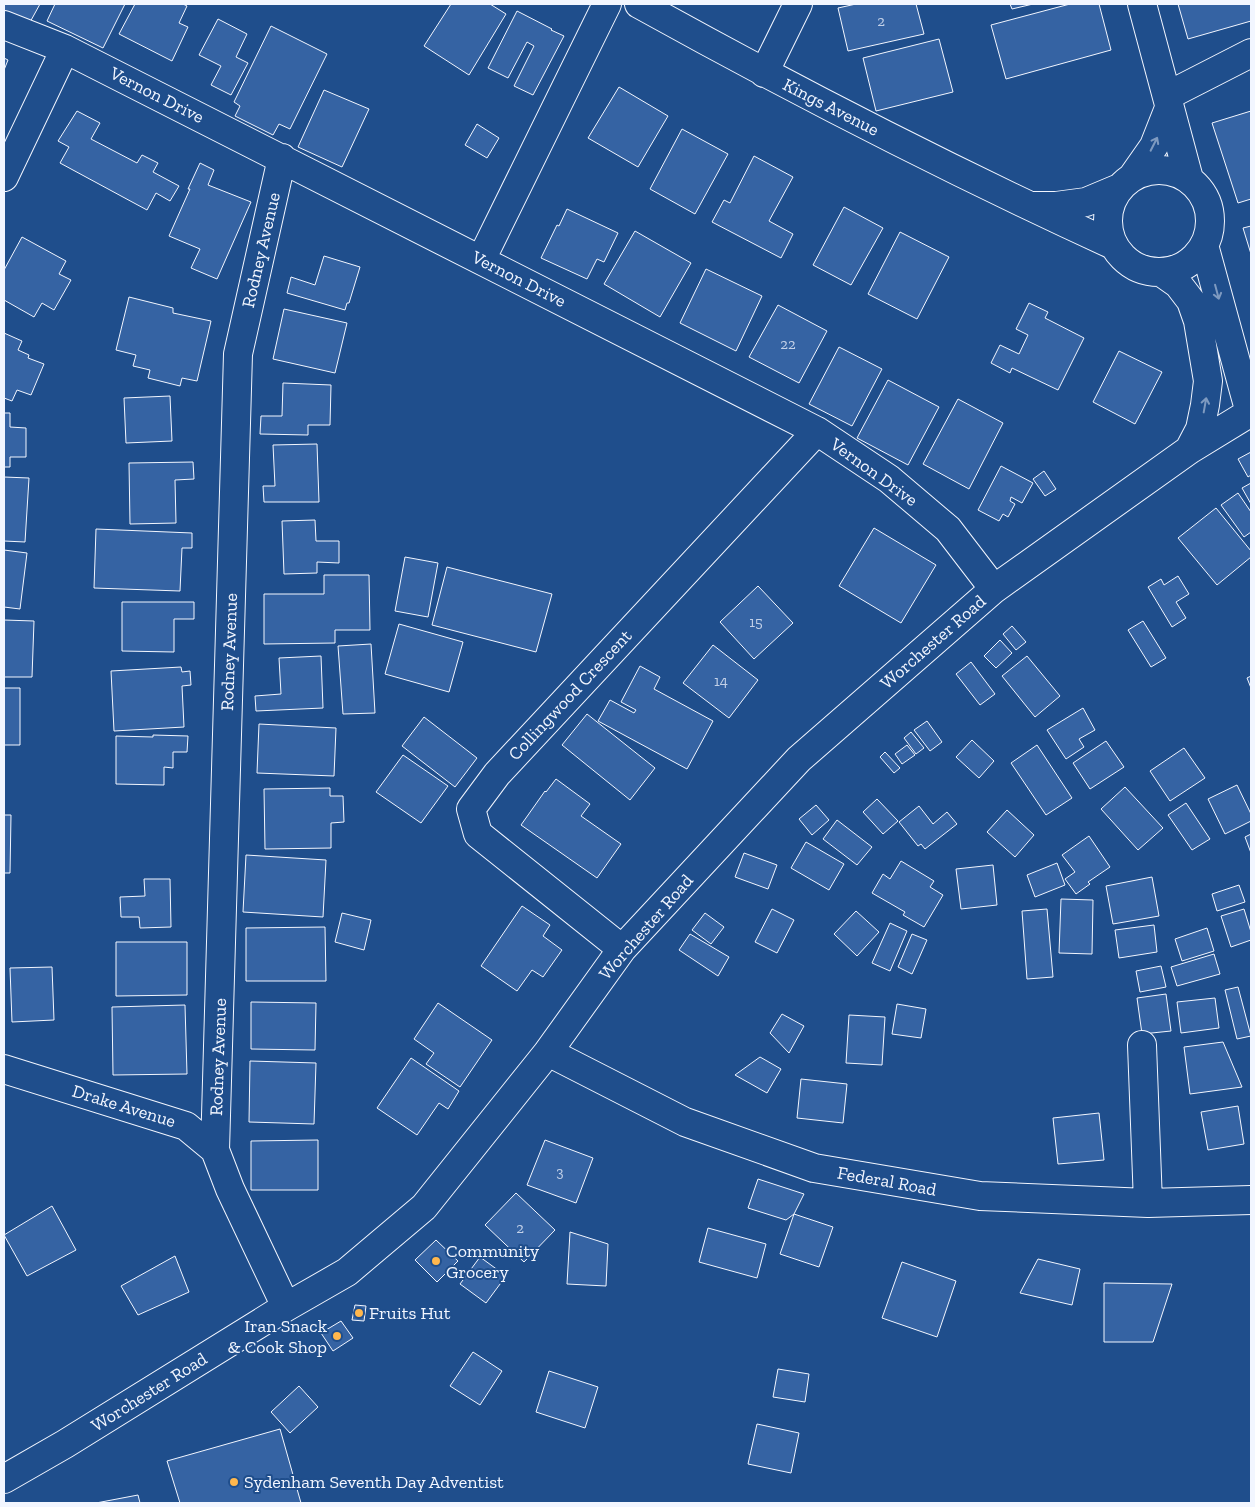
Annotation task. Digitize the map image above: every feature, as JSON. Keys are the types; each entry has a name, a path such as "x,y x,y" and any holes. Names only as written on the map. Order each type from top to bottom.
{"street":[{"path":"481,260 607,4"},
{"name":"Kings Avenue","path":"638,4 764,73 1027,206 1113,246"},
{"path":"764,73 798,4"},
{"path":"1142,4 1189,179"},
{"name":"Vernon Drive","path":"4,25 65,49 817,430 889,479 948,529 994,588"},
{"path":"4,177 65,49"},
{"path":"1125,183 1151,170 1171,171 1189,179 1200,190 1207,202 1210,217 1209,231 1204,245 1193,259 1178,268 1161,272 1142,269 1126,260 1113,246 1107,226 1109,207 1125,183 1154,146 1168,102 1251,53"},
{"name":"Rodney Avenue","path":"215,1150 238,354 282,158"},
{"name":"Kings Avenue","path":"1027,206 1056,206 1086,202 1125,183"},
{"path":"1204,245 1251,412"},
{"path":"1161,272 1178,284 1191,301 1198,321 1208,381 1206,405 1200,429 1189,450"},
{"name":"Worchester Road","path":"4,1479 65,1444 286,1307 347,1272 424,1208 548,1052 622,949 799,759 994,588 1189,450 1251,412"},
{"name":"Collingwood Crescent","path":"622,949 478,834 471,809 497,774 817,430"},
{"path":"1142,1045 1148,1203"},
{"name":"Federal Road","path":"548,1052 685,1122 814,1168 980,1196 1148,1203 1251,1200"},
{"name":"Drake Avenue","path":"4,1069 186,1126 215,1150 230,1189 286,1307"}],"building":[{"path":"4,4 40,4 29,24 4,10"},
{"path":"55,4 125,4 103,48 47,21"},
{"path":"135,4 183,4 187,6 179,23 188,27 172,61 119,34"},
{"path":"451,4 490,4 506,14 469,75 424,46"},
{"path":"856,4 916,4 924,34 848,51 838,8"},
{"path":"1010,4 1033,4 1012,9"},
{"path":"1070,4 1099,4 1111,50 1006,79 991,25"},
{"path":"1178,4 1251,4 1251,21 1188,39"},
{"path":"517,11 564,36 533,95 514,86 534,46 527,42 508,78 488,68"},
{"path":"218,19 247,34 236,57 248,63 231,95 211,85 221,66 199,55"},
{"path":"271,26 327,54 290,129 279,124 273,135 235,116 240,106 234,102"},
{"path":"939,39 953,92 876,111 863,58"},
{"path":"4,58 8,60 4,70"},
{"path":"619,87 668,116 638,167 588,138"},
{"path":"324,90 369,109 342,167 298,147"},
{"path":"77,111 100,123 91,139 137,163 142,155 158,163 153,172 179,186 170,201 156,193 147,210 60,163 69,147 58,141"},
{"path":"1251,111 1251,199 1238,203 1212,123"},
{"path":"477,124 499,138 487,158 465,145"},
{"path":"682,129 728,154 695,214 650,189"},
{"path":"754,156 793,177 769,221 793,234 781,258 712,222 724,200 730,203"},
{"path":"200,163 214,170 208,185 251,202 217,279 191,268 200,249 169,236"},
{"path":"844,207 883,228 851,285 813,265"},
{"path":"567,209 618,233 604,262 597,259 587,279 541,258"},
{"path":"1251,226 1251,254 1243,228"},
{"path":"635,231 691,263 660,317 604,284"},
{"path":"900,232 949,257 917,319 868,294"},
{"path":"22,237 66,261 59,274 71,280 54,310 42,303 34,317 4,300 4,270"},
{"path":"324,256 360,267 345,310 287,293 291,277 315,285"},
{"path":"706,269 762,296 736,351 680,323"},
{"path":"129,297 173,308 173,313 211,321 197,381 182,378 180,386 148,378 150,370 133,366 136,355 116,350"},
{"path":"1029,303 1048,312 1045,318 1084,338 1058,390 1012,368 1010,373 991,363 1000,345 1019,354 1028,335 1016,329"},
{"path":"778,305 827,331 799,383 749,357"},
{"path":"284,309 347,323 335,373 273,359"},
{"path":"4,333 22,341 18,350 29,355 28,358 44,364 31,395 17,390 12,401 4,398"},
{"path":"839,347 882,369 852,426 809,404"},
{"path":"1119,351 1162,372 1135,424 1093,402"},
{"path":"888,380 939,407 908,465 857,438"},
{"path":"283,383 331,385 330,425 308,425 308,435 260,434 261,416 282,416"},
{"path":"170,396 172,441 126,443 124,398"},
{"path":"958,399 1003,423 969,489 923,464"},
{"path":"4,413 10,413 10,427 26,428 26,457 10,457 10,467 4,467"},
{"path":"317,444 319,502 264,502 263,486 275,486 273,445"},
{"path":"1251,452 1251,475 1248,477 1238,459"},
{"path":"193,462 194,479 175,480 176,523 130,524 129,463"},
{"path":"1001,466 1033,483 1022,503 1011,497 1010,501 1015,504 1008,517 1003,514 999,521 978,510"},
{"path":"1044,471 1056,489 1045,496 1033,479"},
{"path":"4,477 29,478 25,542 4,541"},
{"path":"1251,483 1251,504 1242,488"},
{"path":"1238,493 1251,512 1251,532 1244,537 1221,505"},
{"path":"1216,508 1251,551 1251,557 1217,585 1178,538"},
{"path":"315,520 316,541 339,541 339,563 317,562 317,573 284,574 282,521"},
{"path":"874,528 936,565 901,623 839,586"},
{"path":"96,529 192,533 192,548 182,548 180,591 94,588"},
{"path":"4,550 27,553 20,609 4,607"},
{"path":"405,557 438,563 428,617 395,611"},
{"path":"447,567 552,594 536,652 432,625"},
{"path":"324,575 369,575 370,630 335,630 335,643 264,644 264,594 324,594"},
{"path":"1178,576 1189,594 1176,602 1186,618 1172,627 1148,587 1161,579 1164,585"},
{"path":"758,586 793,623 754,659 720,622"},
{"path":"122,602 194,602 194,619 174,619 174,652 122,651"},
{"path":"4,620 34,621 32,677 4,677"},
{"path":"1143,621 1166,658 1151,667 1128,630"},
{"path":"399,624 463,642 449,692 385,674"},
{"path":"1012,626 1026,642 1016,650 1003,634"},
{"path":"1000,640 1012,653 996,668 984,656"},
{"path":"371,644 375,713 343,714 338,646"},
{"path":"713,645 758,680 729,718 683,683"},
{"path":"321,656 323,708 256,711 255,696 281,694 279,658"},
{"path":"1027,656 1060,696 1035,717 1002,676"},
{"path":"971,662 995,694 980,705 956,674"},
{"path":"640,666 660,677 654,689 713,721 687,769 598,721 610,700 634,713 636,710 621,702"},
{"path":"181,667 182,672 190,671 191,685 182,686 184,727 114,731 111,671"},
{"path":"1251,676 1251,688 1247,678"},
{"path":"4,688 20,688 20,745 4,745"},
{"path":"1083,708 1095,730 1079,739 1084,747 1066,759 1047,730"},
{"path":"587,714 655,768 630,800 562,745"},
{"path":"424,717 477,758 455,787 402,746"},
{"path":"927,721 942,742 930,751 914,730"},
{"path":"259,724 336,728 334,776 257,773"},
{"path":"911,732 924,748 916,754 904,738"},
{"path":"153,735 188,736 187,752 173,752 173,768 164,767 164,785 116,784 116,736 153,737"},
{"path":"972,740 994,761 979,778 956,757"},
{"path":"1106,741 1124,767 1090,789 1073,763"},
{"path":"907,745 915,755 902,764 895,754"},
{"path":"1037,745 1072,798 1046,815 1011,763"},
{"path":"1184,748 1205,778 1170,801 1150,771"},
{"path":"885,752 900,768 894,773 880,757"},
{"path":"403,755 448,786 421,823 376,792"},
{"path":"556,779 590,804 581,816 621,844 597,878 521,825"},
{"path":"1237,785 1251,814 1251,821 1225,834 1208,799"},
{"path":"1125,787 1163,828 1138,850 1101,809"},
{"path":"330,788 330,796 343,796 344,822 331,823 331,848 265,849 264,789"},
{"path":"877,799 898,821 883,834 863,812"},
{"path":"1186,803 1210,839 1192,850 1168,815"},
{"path":"816,805 829,820 812,835 799,819"},
{"path":"919,806 933,824 947,812 957,824 925,849 921,844 918,846 899,822"},
{"path":"1007,810 1034,835 1015,857 987,832"},
{"path":"4,815 11,815 10,873 4,873"},
{"path":"837,820 872,847 857,865 823,839"},
{"path":"1251,834 1251,853 1245,837"},
{"path":"1089,836 1110,867 1088,882 1090,884 1076,894 1065,879 1075,872 1062,855"},
{"path":"806,842 844,864 829,890 791,868"},
{"path":"744,853 777,865 768,889 735,877"},
{"path":"246,855 326,860 323,917 243,912"},
{"path":"901,861 934,881 930,887 943,895 924,927 903,915 905,912 872,893 883,874 890,879"},
{"path":"1057,863 1065,885 1035,897 1027,875"},
{"path":"993,865 997,905 961,909 956,869"},
{"path":"1152,877 1159,916 1113,924 1106,886"},
{"path":"144,879 170,879 171,927 140,928 139,917 121,917 120,897 145,896"},
{"path":"1239,885 1245,902 1217,911 1212,894"},
{"path":"1061,899 1093,900 1092,954 1059,953"},
{"path":"522,906 550,925 543,936 562,950 543,977 532,970 517,991 481,966"},
{"path":"772,909 794,920 777,953 755,942"},
{"path":"1047,909 1053,977 1027,979 1022,911"},
{"path":"1244,909 1251,932 1251,940 1231,947 1221,916"},
{"path":"856,911 879,932 857,956 834,934"},
{"path":"342,913 371,920 364,950 335,942"},
{"path":"705,913 724,927 711,944 692,930"},
{"path":"890,923 907,931 890,971 872,963"},
{"path":"1154,925 1157,952 1119,958 1115,930"},
{"path":"325,927 326,981 246,981 246,928"},
{"path":"1207,928 1214,951 1182,961 1175,939"},
{"path":"690,934 729,957 718,976 679,950"},
{"path":"912,934 927,940 912,974 898,967"},
{"path":"116,942 187,942 187,995 116,996"},
{"path":"1214,954 1220,974 1177,986 1171,967"},
{"path":"1161,966 1166,987 1140,992 1136,971"},
{"path":"52,967 54,1020 12,1022 10,968"},
{"path":"1238,987 1251,1036 1237,1039 1225,990"},
{"path":"1166,994 1171,1031 1142,1034 1137,998"},
{"path":"1215,998 1219,1028 1181,1033 1177,1002"},
{"path":"251,1002 316,1003 315,1050 251,1049"},
{"path":"438,1003 492,1040 460,1087 426,1064 434,1053 414,1039"},
{"path":"897,1004 926,1009 921,1038 892,1034"},
{"path":"185,1005 187,1074 113,1075 112,1007"},
{"path":"782,1014 804,1026 789,1053 770,1033"},
{"path":"849,1015 885,1017 882,1065 846,1063"},
{"path":"1223,1042 1242,1087 1190,1094 1184,1047"},
{"path":"760,1057 781,1069 767,1093 735,1075"},
{"path":"411,1058 459,1091 448,1109 439,1103 417,1135 377,1108"},
{"path":"250,1061 316,1063 314,1124 249,1122"},
{"path":"801,1079 847,1084 843,1123 797,1118"},
{"path":"1238,1106 1244,1144 1208,1150 1201,1112"},
{"path":"1099,1113 1104,1160 1058,1164 1053,1118"},
{"path":"318,1140 318,1190 251,1190 251,1141"},
{"path":"545,1140 593,1158 576,1203 527,1185"},
{"path":"758,1179 804,1194 794,1214 786,1220 748,1208"},
{"path":"516,1193 555,1230 524,1262 485,1225"},
{"path":"52,1206 76,1250 27,1276 4,1235"},
{"path":"794,1214 833,1227 819,1267 780,1254"},
{"path":"708,1228 766,1244 757,1278 699,1262"},
{"path":"570,1232 608,1244 606,1286 567,1284"},
{"name":"Community Grocery","path":"436,1240 458,1261 437,1282 415,1260"},
{"path":"175,1256 189,1292 138,1315 121,1286"},
{"path":"480,1257 506,1276 486,1303 460,1284"},
{"path":"1038,1259 1080,1269 1072,1305 1020,1293"},
{"path":"902,1262 956,1281 937,1337 882,1318"},
{"path":"1104,1283 1172,1284 1153,1342 1104,1342"},
{"name":"Fruits Hut","path":"355,1305 366,1306 364,1321 352,1320"},
{"name":"Iran Snack & Cook Shop","path":"341,1321 353,1338 333,1351 321,1333"},
{"path":"473,1352 502,1371 480,1405 450,1386"},
{"path":"778,1369 809,1374 805,1402 773,1397"},
{"path":"549,1371 598,1387 585,1428 536,1412"},
{"path":"299,1386 318,1407 290,1433 271,1412"},
{"path":"757,1424 799,1433 791,1473 748,1464"},
{"name":"Sydenham Seventh Day Adventist","path":"280,1429 301,1503 180,1503 167,1461"},
{"path":"138,1495 140,1503 96,1503"}],"place":[{"name":"Community Grocery","path":"436,1261"},
{"name":"Fruits Hut","path":"359,1313"},
{"name":"Iran Snack & Cook Shop","path":"337,1336"},
{"name":"Sydenham Seventh Day Adventist","path":"234,1482"}]}
